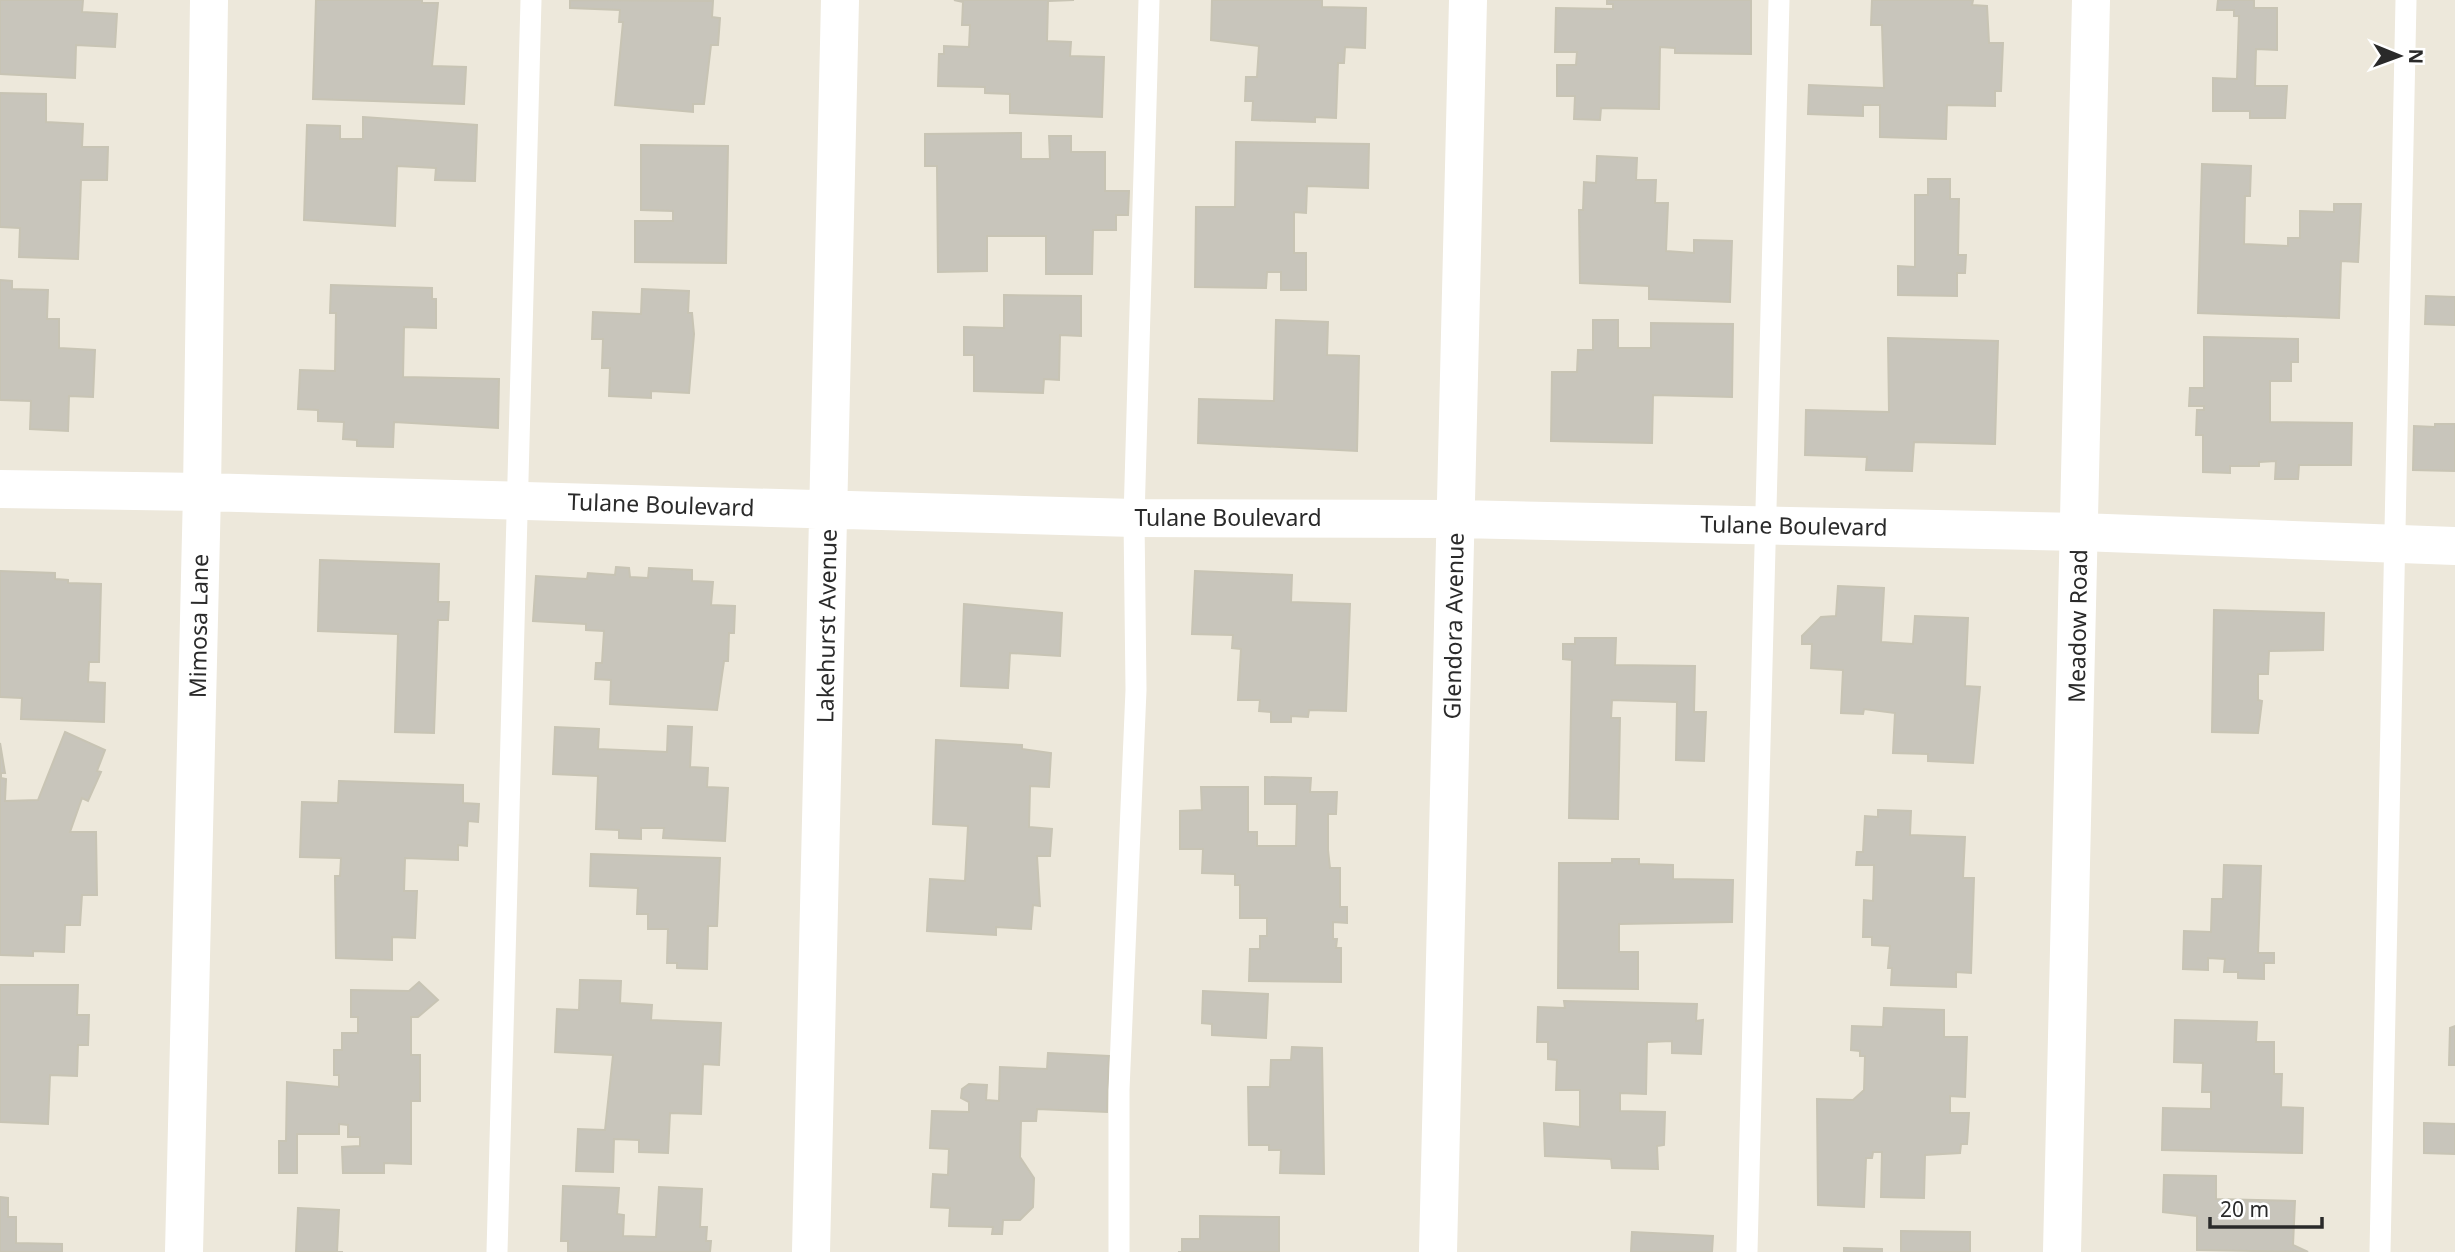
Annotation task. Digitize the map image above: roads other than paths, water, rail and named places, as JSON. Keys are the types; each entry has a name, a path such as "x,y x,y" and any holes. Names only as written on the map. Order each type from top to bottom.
{"street":[{"name":"Mimosa Lane","path":"184,1252 202,492 209,0"},
{"name":"Lakehurst Avenue","path":"811,1252 841,0"},
{"name":"Glendora Avenue","path":"1438,1252 1468,0"},
{"name":"Meadow Road","path":"2062,1252 2091,0"},
{"name":"Tulane Boulevard","path":"0,489 202,492 1134,518 1457,519 2080,532 2455,546"}],"lane":[{"path":"497,1252 531,0"},
{"path":"1119,1252 1119,1090 1136,690 1134,518 1149,0"},
{"path":"1746,1252 1779,0"},
{"path":"2380,1252 2406,0"}]}
